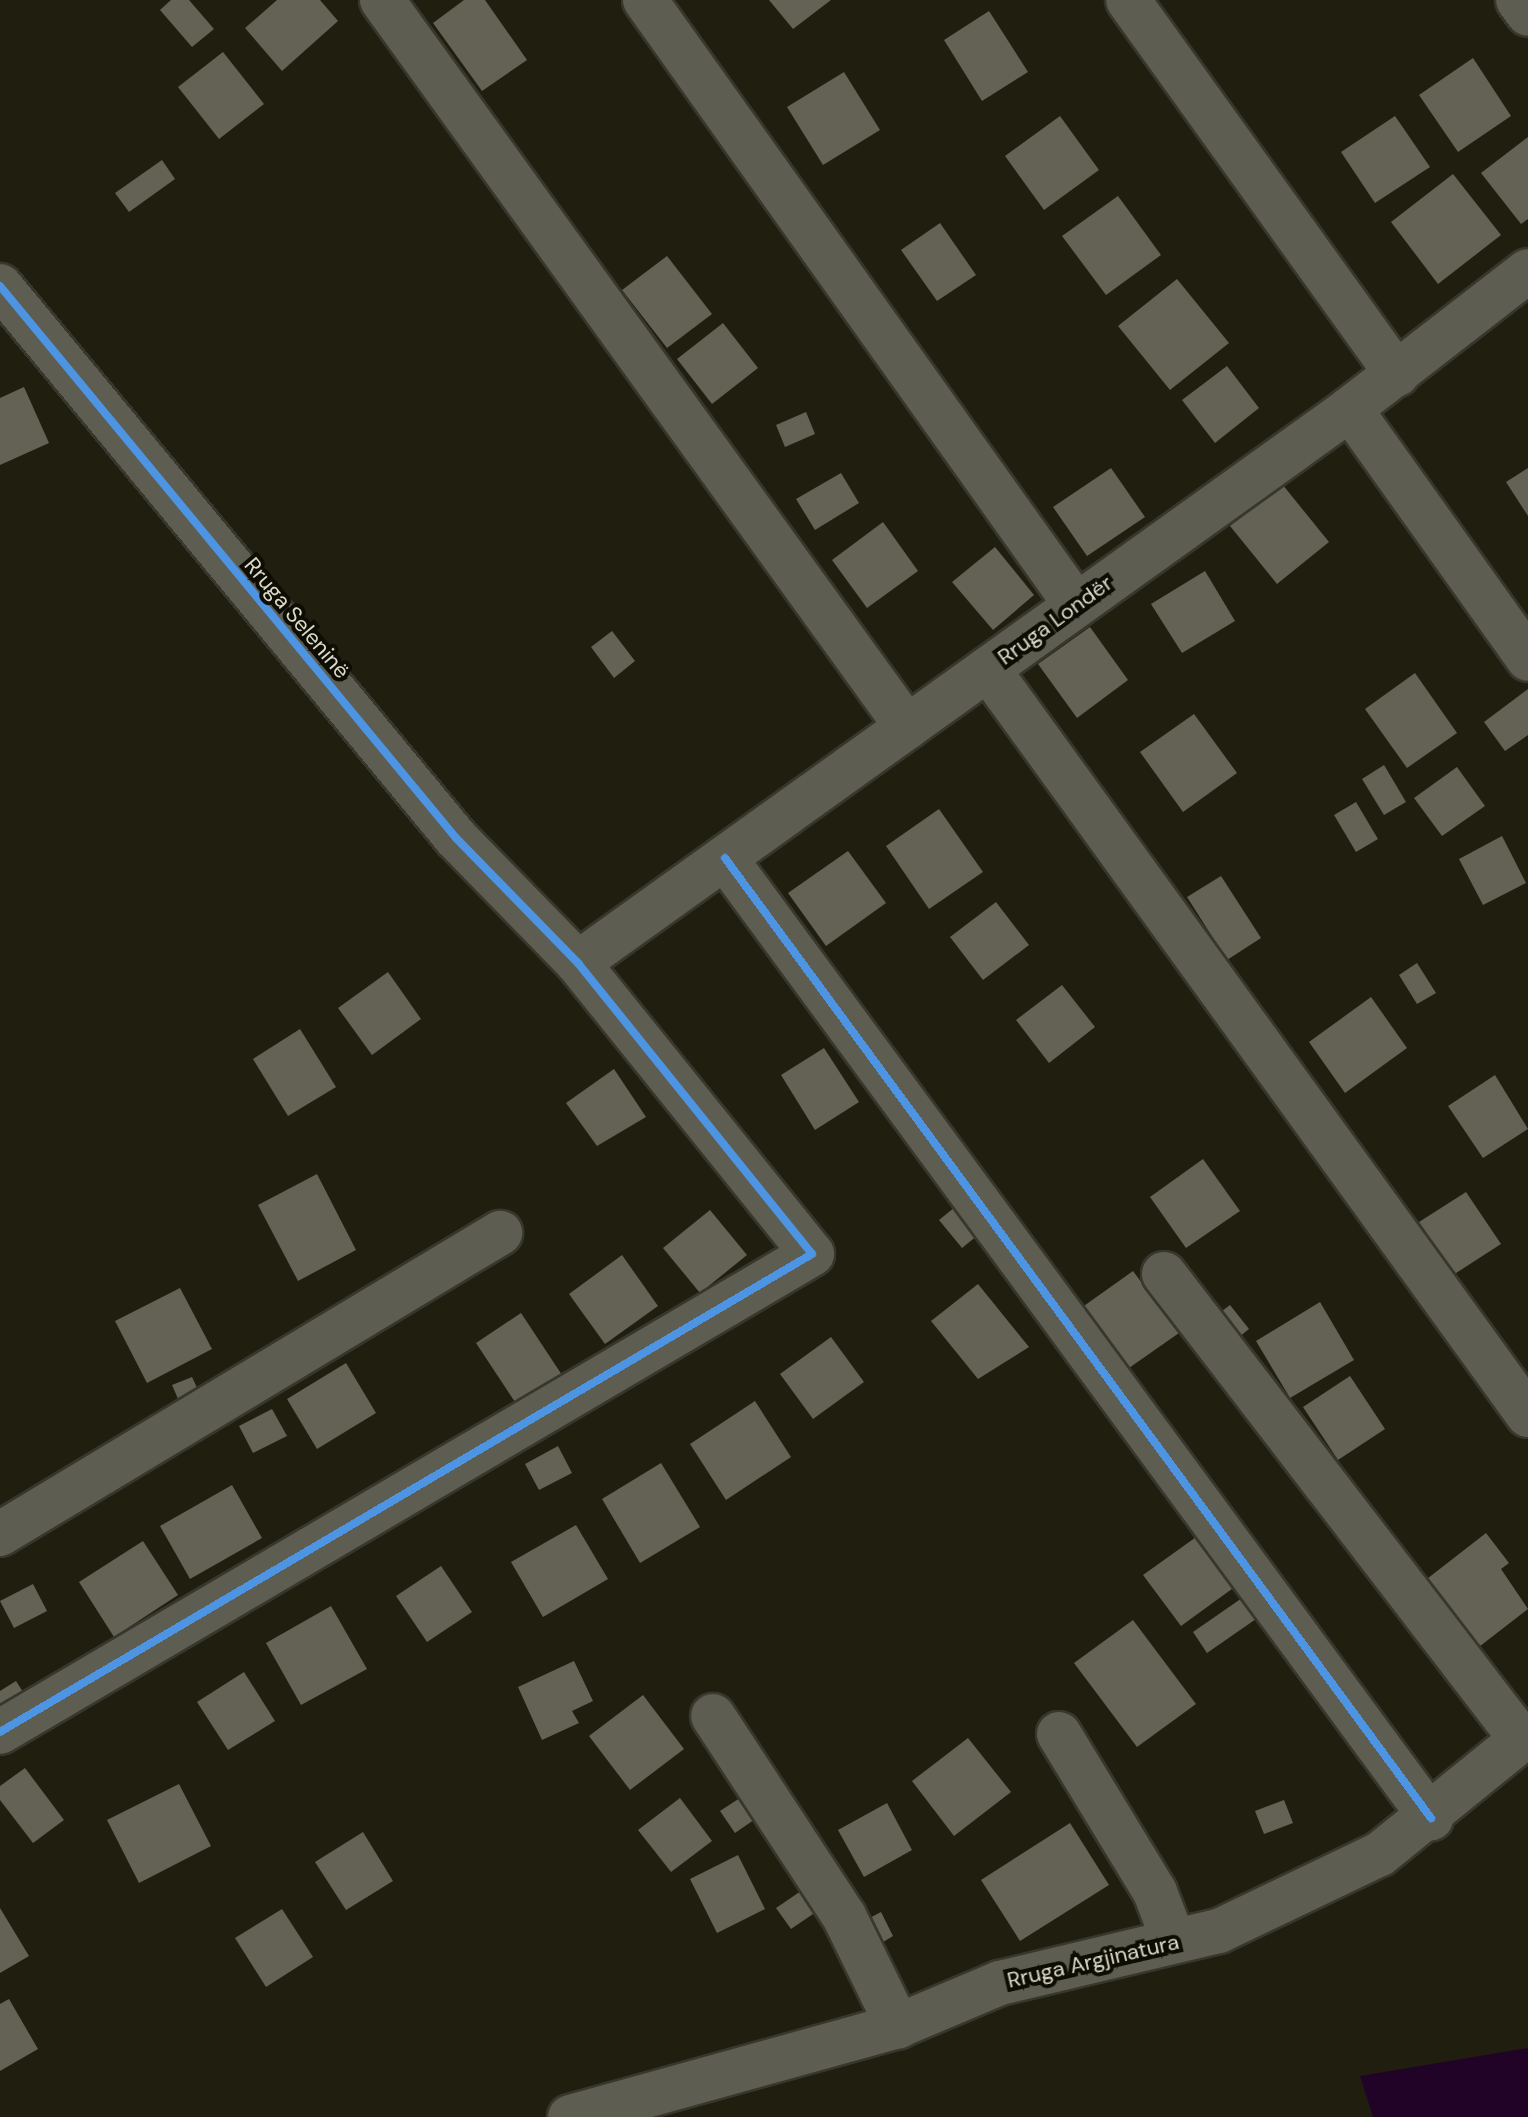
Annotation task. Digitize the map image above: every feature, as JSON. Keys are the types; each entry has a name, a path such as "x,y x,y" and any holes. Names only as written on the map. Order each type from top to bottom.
{"street":[{"path":"382,0 907,727"},
{"path":"645,0 1076,605"},
{"path":"1128,0 1397,374"},
{"path":"1518,0 1528,14"},
{"name":"Rruga Londër","path":"578,963 1350,409 1528,271"},
{"name":"Rruga Seleninë","path":"0,286 456,838 578,963 812,1254 0,1732"},
{"path":"1350,409 1528,659"},
{"path":"988,669 1528,1415"},
{"path":"725,858 1431,1818"},
{"path":"0,1534 500,1233"},
{"path":"1164,1274 1524,1736"},
{"path":"713,1716 844,1916 898,2026"},
{"path":"1059,1734 1155,1892 1174,1942"},
{"name":"Rruga Argjinatura","path":"570,2117 898,2026 1000,1983 1174,1942 1287,1903 1380,1854 1431,1818 1524,1736"}],"shaded area":[{"path":"1528,2048 1528,2117 1373,2117 1360,2076"}],"building":[{"path":"171,0 189,0 214,29 192,47 160,10"},
{"path":"277,0 320,0 338,21 282,71 245,28"},
{"path":"464,0 485,0 527,60 482,91 433,23"},
{"path":"769,0 831,0 793,29"},
{"path":"989,11 1028,72 982,101 944,40"},
{"path":"223,52 264,104 219,139 178,87"},
{"path":"1473,58 1511,116 1458,152 1419,95"},
{"path":"844,72 880,130 823,165 787,107"},
{"path":"1060,116 1099,170 1044,210 1005,156"},
{"path":"1395,116 1430,167 1375,203 1341,152"},
{"path":"1528,137 1528,219 1521,224 1481,173"},
{"path":"162,160 175,179 129,212 115,193"},
{"path":"1453,174 1501,235 1438,284 1391,222"},
{"path":"1118,196 1161,255 1106,295 1062,236"},
{"path":"940,223 976,275 937,301 901,250"},
{"path":"667,256 712,314 667,348 622,290"},
{"path":"1177,279 1229,343 1170,390 1118,326"},
{"path":"723,323 758,368 712,404 677,359"},
{"path":"1227,366 1259,408 1215,443 1182,400"},
{"path":"24,387 49,443 0,465 0,398"},
{"path":"806,412 815,434 785,447 776,425"},
{"path":"1111,468 1145,517 1087,556 1053,507"},
{"path":"1528,468 1528,516 1506,482"},
{"path":"841,473 859,503 815,530 796,499"},
{"path":"1282,484 1329,542 1277,584 1230,526"},
{"path":"883,522 918,571 867,608 832,560"},
{"path":"995,547 1034,595 993,630 952,582"},
{"path":"1205,571 1235,621 1182,653 1151,604"},
{"path":"1090,627 1128,680 1077,718 1038,664"},
{"path":"612,631 635,661 614,678 591,647"},
{"path":"1415,673 1457,733 1407,768 1365,709"},
{"path":"1528,689 1528,735 1505,751 1484,722"},
{"path":"1194,714 1237,773 1183,812 1140,752"},
{"path":"1384,765 1406,802 1384,815 1362,779"},
{"path":"1457,767 1485,806 1442,836 1414,798"},
{"path":"1356,802 1378,839 1356,852 1334,815"},
{"path":"939,809 983,872 929,909 886,846"},
{"path":"1502,836 1526,883 1483,905 1459,859"},
{"path":"848,851 886,903 826,946 788,893"},
{"path":"1221,876 1261,938 1227,960 1187,897"},
{"path":"996,902 1029,945 983,980 950,937"},
{"path":"1417,963 1436,993 1417,1004 1399,975"},
{"path":"388,972 421,1019 372,1055 338,1008"},
{"path":"1062,985 1095,1027 1049,1063 1016,1020"},
{"path":"1371,997 1407,1048 1345,1093 1309,1042"},
{"path":"300,1029 336,1087 288,1116 253,1059"},
{"path":"824,1048 859,1102 815,1130 781,1075"},
{"path":"614,1069 646,1117 597,1146 566,1103"},
{"path":"1495,1075 1528,1129 1483,1158 1448,1106"},
{"path":"1203,1159 1240,1211 1186,1248 1150,1197"},
{"path":"317,1174 356,1250 298,1281 258,1205"},
{"path":"1466,1192 1501,1244 1453,1275 1419,1222"},
{"path":"960,1203 983,1231 962,1248 939,1220"},
{"path":"710,1210 747,1255 700,1293 663,1248"},
{"path":"622,1255 658,1306 605,1344 569,1294"},
{"path":"1133,1271 1179,1333 1119,1375 1074,1313"},
{"path":"978,1284 1029,1347 978,1379 931,1321"},
{"path":"180,1288 212,1349 147,1383 115,1321"},
{"path":"1320,1302 1354,1360 1290,1398 1256,1341"},
{"path":"1230,1305 1249,1329 1233,1342 1214,1317"},
{"path":"521,1313 562,1375 517,1405 476,1343"},
{"path":"831,1337 864,1382 813,1419 780,1374"},
{"path":"346,1363 376,1413 317,1449 287,1399"},
{"path":"1350,1376 1385,1429 1338,1460 1303,1407"},
{"path":"192,1377 199,1392 179,1401 172,1385"},
{"path":"755,1401 791,1457 726,1500 690,1444"},
{"path":"272,1409 287,1436 253,1453 239,1426"},
{"path":"558,1446 572,1473 539,1490 525,1464"},
{"path":"661,1463 700,1527 640,1563 602,1499"},
{"path":"232,1485 262,1538 190,1579 160,1526"},
{"path":"576,1525 608,1579 543,1617 511,1562"},
{"path":"1486,1533 1509,1563 1501,1569 1528,1609 1475,1650 1423,1582"},
{"path":"1199,1535 1236,1586 1181,1626 1143,1575"},
{"path":"143,1541 178,1595 114,1637 79,1582"},
{"path":"441,1566 472,1612 427,1642 396,1596"},
{"path":"33,1584 47,1611 14,1628 0,1601"},
{"path":"1242,1598 1256,1619 1207,1653 1193,1632"},
{"path":"331,1606 367,1669 301,1705 266,1643"},
{"path":"1133,1620 1196,1704 1137,1747 1074,1663"},
{"path":"574,1661 593,1701 572,1711 579,1723 542,1740 518,1687"},
{"path":"244,1672 275,1721 228,1750 197,1702"},
{"path":"16,1681 28,1700 0,1718 0,1691"},
{"path":"643,1695 684,1749 630,1790 589,1736"},
{"path":"968,1738 1011,1792 954,1836 912,1781"},
{"path":"25,1768 64,1820 33,1843 0,1800 0,1786"},
{"path":"179,1784 211,1846 139,1883 107,1820"},
{"path":"746,1794 761,1815 735,1833 720,1811"},
{"path":"680,1798 712,1841 671,1872 638,1830"},
{"path":"1284,1800 1293,1823 1264,1834 1255,1811"},
{"path":"887,1803 912,1850 864,1877 838,1830"},
{"path":"1070,1823 1109,1885 1020,1941 981,1880"},
{"path":"363,1832 393,1881 346,1910 315,1862"},
{"path":"738,1855 765,1909 717,1933 690,1879"},
{"path":"801,1891 816,1912 791,1929 776,1908"},
{"path":"0,1908 29,1956 0,1973"},
{"path":"282,1909 313,1957 266,1987 235,1938"},
{"path":"881,1912 893,1936 875,1947 862,1922"},
{"path":"9,1999 38,2049 0,2071 0,2004"}],"cycle path":[{"path":"0,286 456,838 578,963 812,1254 0,1732"},
{"path":"725,858 1431,1818"}]}
